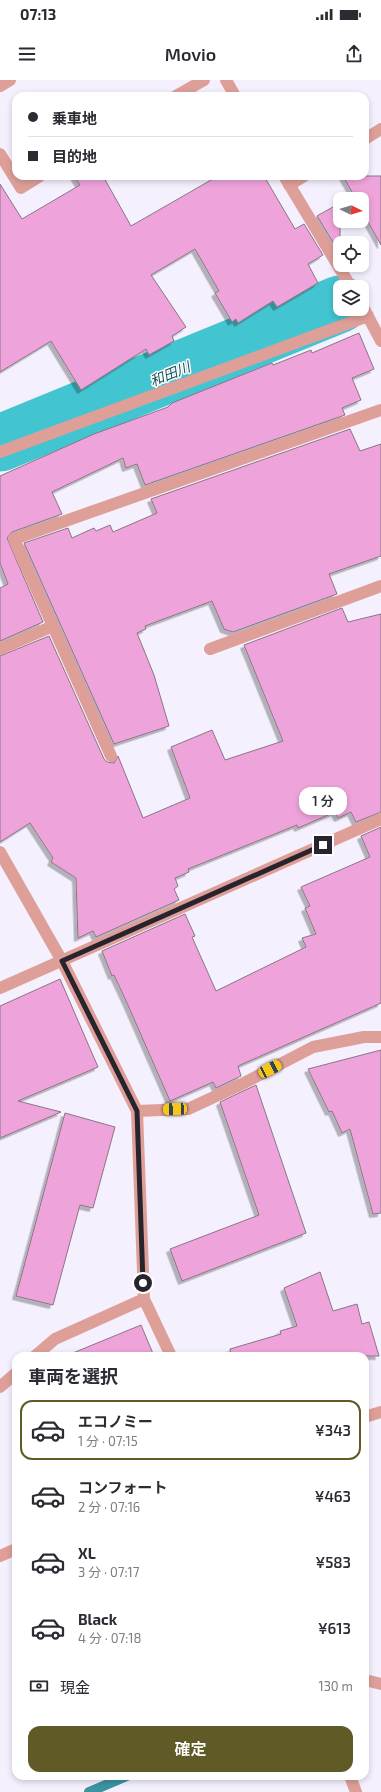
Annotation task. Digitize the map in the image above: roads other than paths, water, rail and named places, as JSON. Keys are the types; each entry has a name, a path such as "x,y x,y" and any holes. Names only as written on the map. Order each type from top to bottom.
{"street":[{"path":"0,86 10,80"},
{"path":"183,92 204,80"},
{"path":"226,80 233,92"},
{"path":"369,136 381,129"},
{"path":"0,154 12,173"},
{"path":"16,180 21,188 34,180"},
{"path":"286,181 346,280"},
{"path":"0,452 346,316"},
{"path":"368,316 381,341"},
{"path":"111,756 14,539 381,410"},
{"path":"210,649 381,586"},
{"path":"0,649 53,626"},
{"path":"0,988 381,820"},
{"path":"0,852 62,961 137,1111 144,1299 168,1352"},
{"path":"137,1111 188,1109 242,1084 313,1048 364,1037 381,1037"},
{"path":"40,1352 55,1339 144,1299"},
{"path":"0,1387 12,1376"},
{"path":"369,1416 381,1412"},
{"path":"0,1556 12,1551"},
{"path":"369,1681 381,1684"},
{"path":"352,1780 356,1792"}],"waterway":[{"name":"和田川","path":"0,443 333,307"},
{"path":"89,1792 118,1780"}]}
